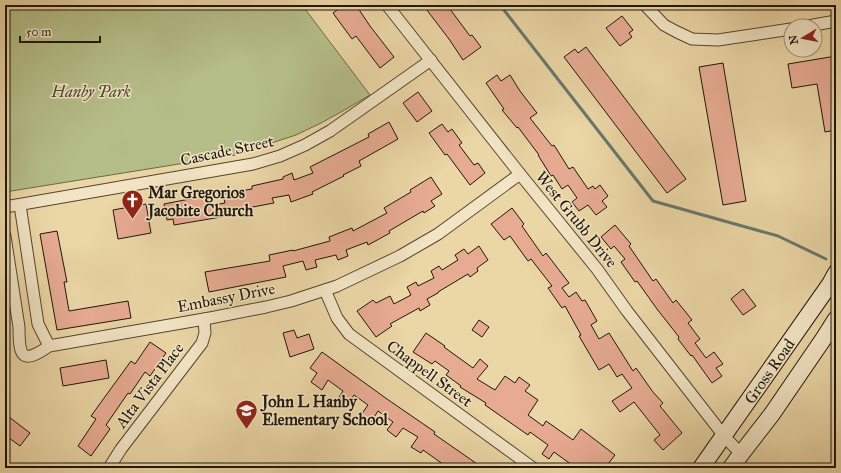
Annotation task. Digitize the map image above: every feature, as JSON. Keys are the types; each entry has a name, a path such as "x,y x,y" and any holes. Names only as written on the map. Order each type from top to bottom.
{"main road":[{"name":"Gross Road","path":"701,468 830,284 836,273"},
{"path":"813,308 836,283"},
{"name":"Gross Road","path":"731,468 772,414 836,319"}],"street":[{"name":"West Grubb Drive","path":"387,5 520,174 597,268 627,311 724,436 741,454"},
{"path":"645,5 664,25 692,39 718,40 783,30"},
{"path":"823,23 836,21"},
{"name":"Cascade Street","path":"5,207 253,164 280,156 305,145 330,130 431,60"},
{"name":"Embassy Drive","path":"5,236 19,327 20,349 26,357 42,351 49,346 204,319 292,301 337,286 400,256 438,234 520,174"},
{"path":"20,205 38,324 49,346"},
{"name":"Chappell Street","path":"325,290 337,318 349,334 533,468"},
{"name":"Alta Vista Place","path":"109,468 121,449 202,342 205,333 204,319"}],"green space":[{"name":"Hanby Park","path":"5,5 302,5 370,95 319,124 296,135 235,155 5,192"}],"building":[{"path":"344,5 356,5 394,57 380,68 356,36 352,39 333,13"},
{"path":"423,5 447,5 470,36 472,35 481,47 463,60"},
{"path":"622,16 633,30 629,33 632,37 620,46 606,28"},
{"path":"586,47 686,179 667,193 564,57 575,49 578,53"},
{"path":"836,56 836,130 825,132 817,84 792,88 788,64"},
{"path":"723,63 746,201 723,205 699,67"},
{"path":"497,75 501,81 510,75 537,113 530,118 552,146 554,145 569,169 573,167 588,189 593,186 595,189 600,185 608,196 602,201 607,207 596,215 588,205 579,211 572,202 577,198 568,185 562,189 553,175 551,176 539,155 518,127 517,128 502,110 504,109 486,83"},
{"path":"418,92 432,111 417,122 403,103"},
{"path":"389,122 398,139 359,161 361,166 312,192 313,194 291,202 289,195 272,198 274,203 221,213 221,217 174,225 173,219 167,220 164,204 205,196 207,206 225,203 223,194 252,189 252,186 283,179 283,177 292,173 294,180 313,173 310,167 369,137 368,134"},
{"path":"442,124 448,132 452,129 462,143 459,145 474,165 478,163 485,173 470,185 429,133"},
{"path":"431,177 442,194 431,201 435,206 424,213 423,211 389,231 390,233 368,245 367,242 346,250 348,256 338,260 336,255 315,260 317,267 306,270 303,261 283,266 286,277 209,292 205,272 270,261 269,255 293,251 330,241 329,237 352,228 353,231 387,213 384,208 411,192 410,190"},
{"name":"Mar Gregorios Jacobite Church","path":"146,204 151,233 118,239 113,210"},
{"path":"512,208 524,224 522,226 543,256 546,253 569,283 562,288 569,297 576,292 582,301 585,300 597,321 591,325 599,339 609,333 633,371 636,368 663,403 660,406 682,433 663,450 654,440 660,435 634,402 620,412 612,401 632,388 622,374 617,377 609,364 599,370 579,336 581,335 565,306 562,308 548,288 552,286 531,259 528,261 510,236 504,240 491,224"},
{"path":"615,225 631,244 629,246 653,281 656,279 673,303 676,300 692,320 688,323 700,339 695,343 706,358 714,352 723,364 716,368 722,376 712,383 692,355 691,356 678,339 679,337 637,281 635,282 621,262 625,259 614,246 611,249 601,237"},
{"path":"57,231 67,282 64,282 69,311 128,301 131,318 57,330 40,234"},
{"path":"479,246 488,260 477,268 478,271 470,277 468,274 427,299 430,305 420,311 419,308 390,324 392,326 376,337 357,311 373,300 376,303 390,296 394,304 411,295 407,287 416,282 418,286 434,278 431,271 439,266 442,270 458,260 455,255 464,249 468,254"},
{"path":"743,289 756,306 743,315 731,299"},
{"path":"479,320 489,327 482,337 472,330"},
{"path":"294,330 297,338 309,334 314,349 290,357 283,333"},
{"path":"426,333 473,368 480,359 488,366 477,379 495,390 505,376 515,383 519,377 530,385 525,391 538,400 528,415 543,426 546,421 573,440 581,429 615,455 605,468 576,468 554,452 549,459 542,454 548,445 530,432 528,435 485,405 486,403 460,387 461,386 446,375 449,371 435,361 432,364 413,352"},
{"path":"150,342 166,353 150,376 145,372 130,394 128,393 106,425 110,429 91,456 78,446 96,419 91,416 131,361 135,364"},
{"path":"322,352 483,468 456,468 449,463 447,467 423,450 421,453 411,447 418,437 403,428 396,437 387,430 393,422 378,411 371,422 361,415 368,405 354,395 348,404 339,397 343,391 328,380 322,390 311,382 317,373 310,368"},
{"path":"106,360 109,378 63,386 60,368"},
{"path":"5,414 30,433 20,446 5,435"}],"waterway":[{"path":"500,5 653,201 778,236 826,259"}],"place":[{"name":"Mar Gregorios Jacobite Church","path":"132,220"},
{"name":"John L Hanby Elementary School","path":"247,430"}]}
